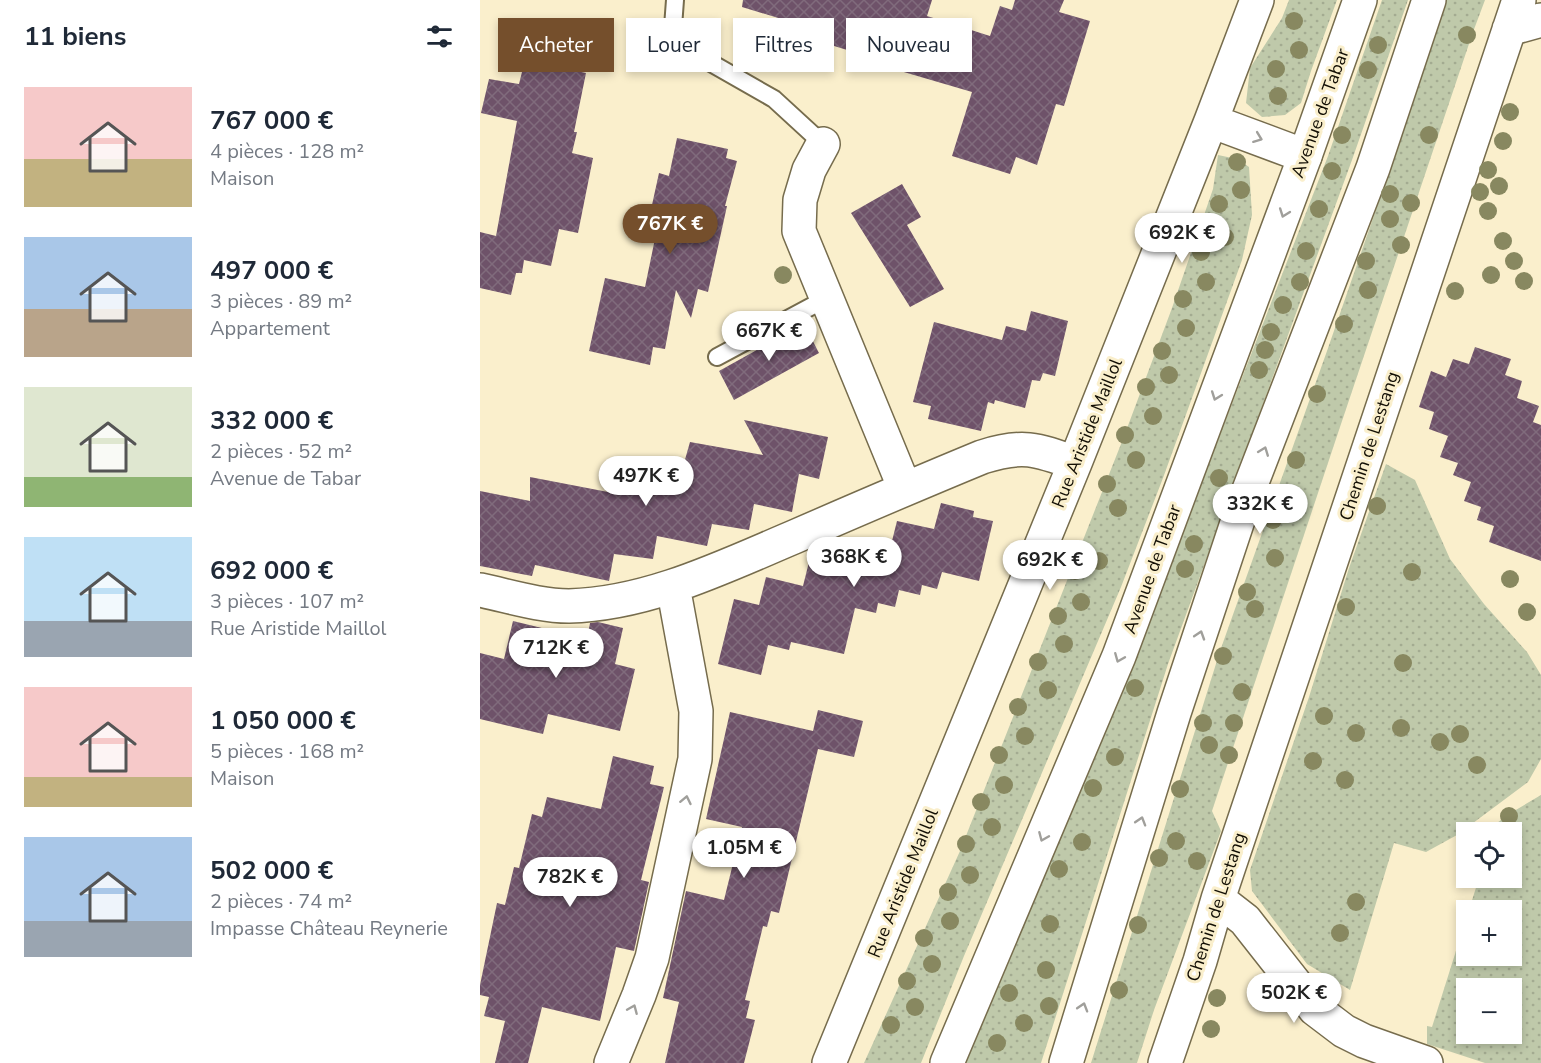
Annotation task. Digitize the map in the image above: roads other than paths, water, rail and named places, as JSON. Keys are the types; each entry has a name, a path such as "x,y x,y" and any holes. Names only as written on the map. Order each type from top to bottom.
{"street":[{"name":"Rue Aristide Maillol","path":"829,1063 1075,463 1257,0"},
{"name":"Avenue de Tabar","path":"947,1063 1119,657 1305,156 1360,0"},
{"path":"1066,1063 1174,714 1242,508 1373,168 1429,0"},
{"path":"1514,14 1541,20"},
{"name":"Chemin de Lestang","path":"1165,1063 1514,14"},
{"path":"1211,121 1305,156"},
{"path":"824,144 809,170 800,200 799,231 905,489"},
{"path":"480,590 568,606 630,598 673,586 737,561 1003,450 1023,448 1049,453 1075,463"},
{"path":"610,1063 652,958 695,759 696,711 673,586"},
{"path":"1218,899 1245,920 1316,1009 1344,1031 1364,1041 1426,1063"}],"lane":[{"path":"675,0 673,27 680,42 697,55 774,99 824,144"},
{"path":"717,357 826,298"}]}
